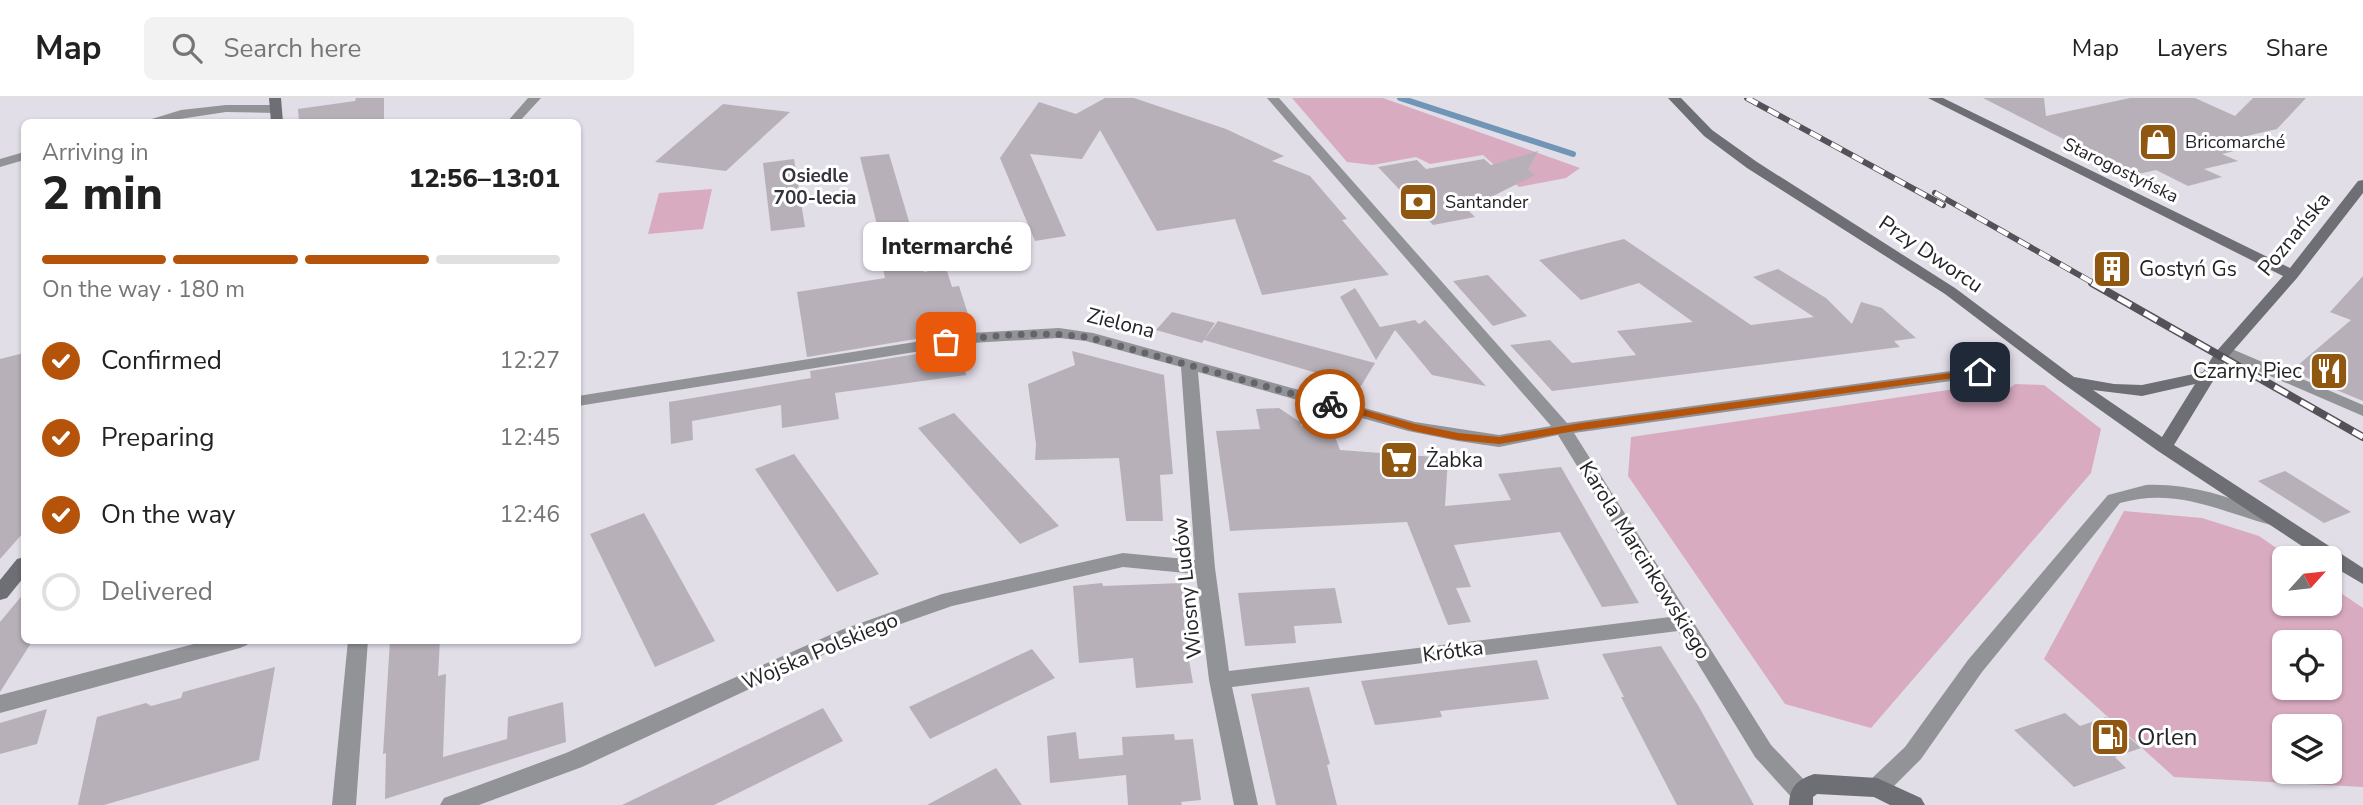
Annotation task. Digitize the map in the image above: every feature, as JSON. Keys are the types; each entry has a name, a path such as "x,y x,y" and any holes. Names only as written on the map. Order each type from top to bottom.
{"street":[{"path":"183,98 205,119"},
{"path":"232,107 256,98"},
{"path":"516,119 535,98"},
{"path":"1273,98 1563,429"},
{"name":"Przy Dworcu","path":"1674,98 1708,133 1752,165 1950,291 2064,377 2164,447"},
{"name":"Starogostyńska","path":"1934,98 2292,275"},
{"path":"160,119 195,110 232,107 276,110"},
{"path":"0,163 21,157"},
{"name":"Poznańska","path":"2164,447 2206,376 2292,275 2363,184"},
{"name":"Zielona","path":"581,401 971,338 1059,333 1087,337 1414,427 1458,436 1499,441 1563,429"},
{"path":"2225,351 2363,411"},
{"name":"Wiosny Ludów","path":"1189,364 1205,568 1220,680 1246,805"},
{"name":"Karola Marcinkowskiego","path":"1801,799 1763,751 1563,429 1980,372"},
{"path":"2064,377 2131,392 2160,390 2206,376"},
{"path":"2164,447 2363,577"},
{"path":"1877,788 1913,753 1975,666 2113,499 2148,491 2178,492 2219,501 2275,520"},
{"name":"Wojska Polskiego","path":"452,805 574,760 848,635 949,599 1123,561 1205,568"},
{"path":"0,593 21,568"},
{"name":"Krótka","path":"1220,680 1685,623"},
{"path":"0,704 225,644"},
{"path":"344,805 358,644"},
{"path":"1801,799 1814,784 1877,788 1913,805"}],"shaded area":[{"path":"1292,98 1383,98 1580,168 1566,178 1519,187 1483,155 1430,164 1416,157 1373,165 1347,162"},
{"path":"712,189 703,229 648,234 659,193"},
{"path":"2015,384 2044,385 2101,429 2091,473 1871,728 1785,704 1628,476 1631,437 1968,387 1999,391"},
{"path":"2124,511 2202,518 2259,536 2274,546 2272,616 2342,616 2342,594 2363,608 2363,787 2306,784 2342,784 2342,714 2272,714 2272,782 2174,777 2044,659"}],"building":[{"path":"356,98 384,98 384,119 299,119 298,109 355,101"},
{"path":"1105,98 1134,98 1226,129 1284,156 1272,161 1310,176 1347,219 1342,220 1389,275 1262,295 1235,219 1157,231 1100,130 1082,159 1030,154 1066,236 1035,241 1000,158 1039,102 1076,114"},
{"name":"Bricomarché","path":"1983,98 2044,98 2046,116 2130,98 2195,98 2235,116 2253,98 2306,98 2277,129 2238,138 2255,146 2222,154 2238,161 2204,169 2222,177 2188,186 2156,170 2134,175"},
{"path":"723,104 790,112 726,171 655,162"},
{"path":"1538,151 1528,170 1535,175 1467,209 1475,217 1433,225 1378,167 1417,160 1426,169 1484,159 1491,165"},
{"path":"889,154 924,272 946,268 952,287 959,286 968,314 954,316 958,332 807,357 797,292 885,278 879,250 883,249 860,157"},
{"path":"794,159 805,227 771,231 763,163"},
{"path":"1624,239 1751,325 1814,317 1753,277 1778,269 1826,298 1852,324 1861,302 1882,308 1916,338 1894,341 1900,347 1552,391 1510,345 1550,340 1572,363 1636,355 1617,331 1693,322 1639,283 1581,300 1539,260"},
{"path":"1488,275 1527,316 1493,326 1453,281"},
{"path":"2363,276 2363,401 2291,371 2351,320 2330,312"},
{"path":"1355,288 1380,327 1415,320 1419,324 1425,320 1486,386 1432,375 1395,330 1376,360 1340,297"},
{"path":"1172,312 1215,323 1202,343 1156,330"},
{"path":"1218,321 1375,363 1361,386 1204,340"},
{"path":"961,347 966,375 835,393 839,419 782,428 781,405 692,421 693,440 671,444 669,402 811,378 810,371"},
{"path":"1072,351 1164,375 1173,474 1160,475 1163,521 1126,521 1119,458 1035,460 1036,444 1028,384 1075,365"},
{"path":"21,354 21,535 0,559 0,359"},
{"path":"1279,408 1300,422 1301,426 1331,426 1340,450 1448,458 1445,506 1511,500 1498,474 1561,467 1639,603 1602,607 1560,532 1454,545 1471,587 1456,588 1471,622 1448,625 1407,522 1230,531 1216,431 1260,429 1256,409"},
{"path":"954,413 1059,526 1020,544 918,428"},
{"path":"794,454 879,574 837,592 755,469"},
{"path":"2285,471 2351,512 2324,523 2258,481"},
{"path":"644,513 715,641 655,667 590,534"},
{"path":"1102,583 1103,586 1182,583 1185,637 1193,683 1136,688 1133,658 1079,663 1073,586"},
{"path":"1335,588 1342,623 1294,626 1296,643 1245,646 1238,593"},
{"path":"21,597 21,644 30,644 0,692 0,622"},
{"path":"390,644 440,644 438,676 446,674 443,757 507,739 508,717 563,702 566,742 385,799 386,753 383,754"},
{"path":"1661,646 1754,805 1677,805 1621,697 1624,697 1602,654"},
{"path":"1032,649 1055,678 930,739 909,707"},
{"path":"1537,660 1549,699 1440,711 1442,717 1403,722 1375,725 1361,681"},
{"path":"275,667 259,760 104,805 78,805 97,717 146,703 151,706 181,698 183,692"},
{"path":"1309,687 1330,764 1327,765 1337,805 1276,805 1251,694"},
{"path":"823,708 843,741 714,805 622,805"},
{"path":"47,709 37,744 0,754 0,723"},
{"path":"2065,713 2080,726 2106,717 2141,748 2115,757 2126,768 2074,787 2014,730"},
{"path":"1076,732 1079,759 1123,755 1122,737 1174,734 1175,740 1193,739 1201,800 1181,802 1182,805 1128,805 1126,775 1050,783 1047,736"},
{"path":"996,768 1022,805 927,805"}],"waterway":[{"path":"1400,98 1573,154"}],"railway":[{"path":"1747,98 1943,205"},
{"path":"1935,193 2095,284"},
{"path":"2092,283 2363,437"}],"way so far":[{"path":"946,342 1007,335 1059,333 1087,337 1330,404"}],"place":[{"name":"Bricomarché","path":"2158,142"},
{"name":"Santander","path":"1418,202"},
{"name":"Gostyń Gs","path":"2112,269"},
{"name":"Intermarché","path":"946,342"},
{"name":"Czarny Piec","path":"2329,371"},
{"name":"Żabka","path":"1399,460"},
{"name":"Orlen","path":"2110,737"}],"district":[{"name":"Osiedle 700-lecia","path":"815,186"}],"route":[{"path":"1330,404 1414,427 1499,441 1563,429 1980,372"}]}
